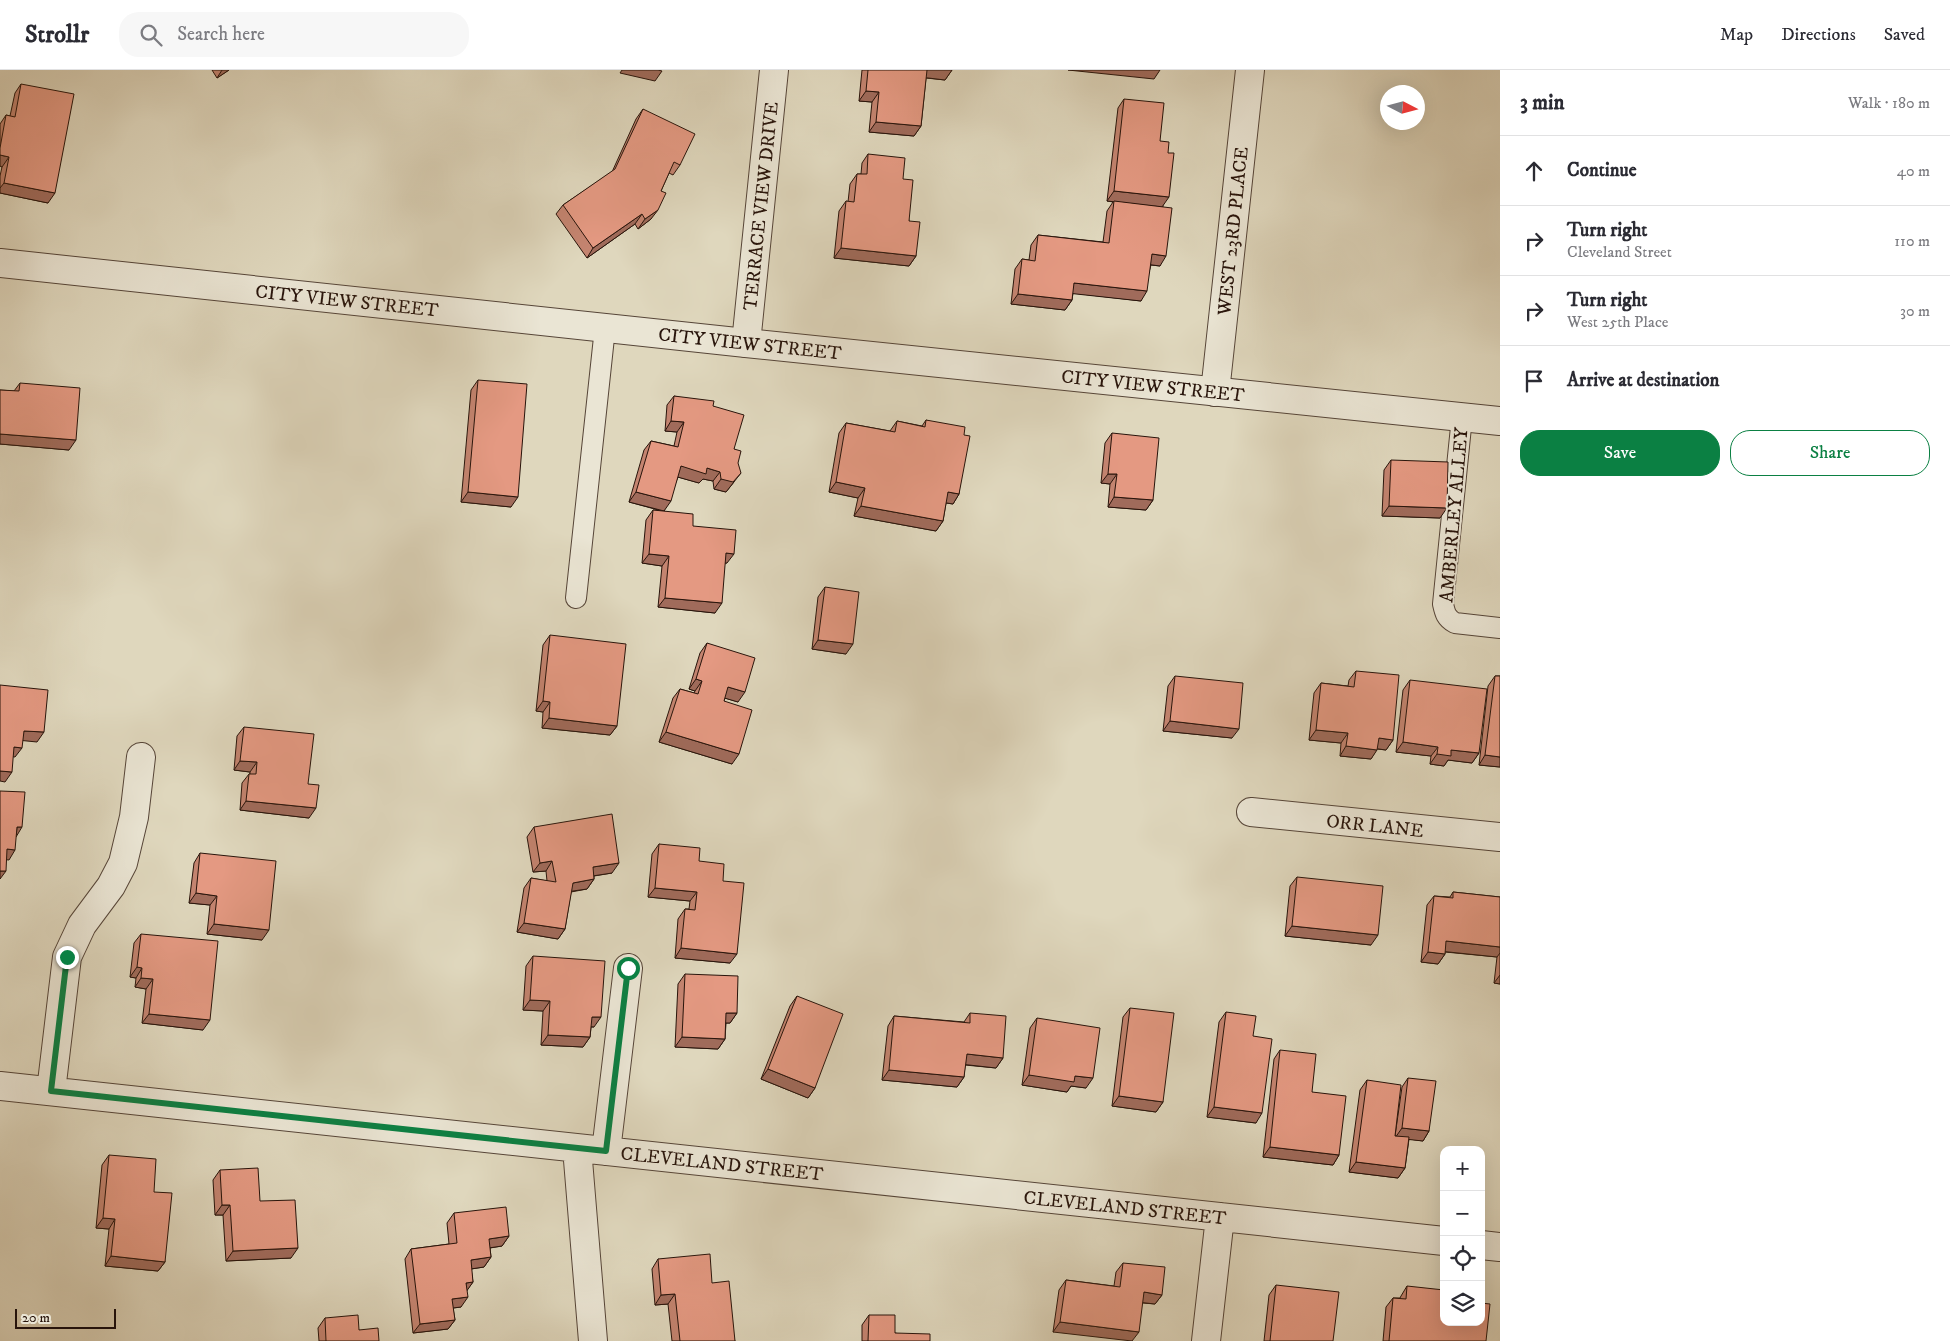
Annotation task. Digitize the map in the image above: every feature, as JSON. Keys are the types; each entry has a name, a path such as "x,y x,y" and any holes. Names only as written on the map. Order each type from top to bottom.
{"street":[{"name":"TERRACE VIEW DRIVE","path":"746,343 774,70"},
{"name":"WEST 23RD PLACE","path":"1215,392 1250,70"},
{"name":"CITY VIEW STREET","path":"0,263 1500,421"},
{"path":"51,1091 67,957 82,925 111,886 123,863 134,817 141,757"},
{"name":"ORR LANE","path":"1251,812 1500,837"},
{"path":"606,1151 628,968"},
{"name":"CLEVELAND STREET","path":"0,1086 1440,1241"},
{"path":"577,1148 593,1341"},
{"path":"1206,1341 1220,1217"},
{"path":"1485,1245 1500,1247"}],"lane":[{"path":"576,598 605,328"},
{"name":"AMBERLEY ALLEY","path":"1462,417 1443,604 1448,620 1455,623 1500,628"}],"building":[{"path":"868,70 927,70 921,126 876,122 879,92 866,91"},
{"path":"21,84 74,94 55,193 4,183 9,157 0,155 0,148 6,115 15,117"},
{"path":"1124,99 1164,103 1160,141 1169,142 1168,153 1174,153 1169,197 1114,191"},
{"path":"643,109 695,134 680,165 674,162 661,191 666,193 658,210 645,219 642,214 593,248 563,205 615,169"},
{"path":"868,154 905,158 903,179 913,180 909,221 920,222 916,256 841,248 846,201 854,202 857,174 867,174"},
{"path":"1114,201 1172,208 1166,256 1152,254 1147,291 1074,283 1072,300 1018,294 1022,259 1035,261 1038,235 1109,243"},
{"path":"478,380 527,384 518,497 468,492"},
{"path":"20,383 80,388 76,440 0,434 0,390 19,391"},
{"path":"674,396 714,401 713,406 744,415 734,449 741,451 738,463 741,473 733,482 721,479 720,472 707,468 706,474 681,466 671,501 636,492 651,441 678,447 684,422 671,421"},
{"path":"926,420 965,427 964,435 970,436 959,494 948,492 943,521 861,506 865,488 836,482 846,423 895,432 897,421 925,427"},
{"path":"1112,433 1159,438 1153,500 1114,497 1117,474 1108,474"},
{"path":"1391,460 1448,462 1447,508 1389,506"},
{"path":"653,510 693,514 693,526 736,530 734,554 726,553 722,603 665,598 669,556 649,554"},
{"path":"825,587 859,592 853,644 818,640"},
{"path":"550,635 626,644 617,726 549,718 550,702 543,701"},
{"path":"707,643 755,658 745,692 728,687 724,701 752,710 739,754 666,732 680,689 698,694 702,681 696,679"},
{"path":"1356,671 1399,675 1393,740 1379,738 1377,750 1346,746 1348,733 1316,730 1321,683 1354,687"},
{"path":"1175,676 1243,683 1239,729 1170,721"},
{"path":"1495,676 1500,676 1500,757 1485,755"},
{"path":"1410,680 1487,689 1479,753 1451,750 1451,756 1437,754 1438,747 1403,742"},
{"path":"0,685 48,690 44,732 24,731 22,748 14,747 12,772 0,771"},
{"path":"244,727 314,734 308,784 319,785 316,808 246,801 249,774 256,774 257,762 240,761"},
{"path":"0,791 25,792 22,827 17,827 15,850 7,849 6,871 0,871"},
{"path":"612,814 619,863 593,867 594,879 573,883 565,929 524,923 531,878 556,882 552,861 540,863 534,827"},
{"path":"659,844 700,848 699,861 724,864 723,881 744,883 737,954 681,948 685,909 695,910 697,892 655,888"},
{"path":"200,853 276,861 269,930 214,924 217,896 196,893"},
{"path":"1297,877 1383,886 1378,935 1292,926"},
{"path":"1453,892 1500,897 1500,947 1446,941 1445,954 1428,952 1434,896 1453,898"},
{"path":"141,934 218,941 210,1020 149,1014 153,979 141,978 142,968 137,967"},
{"path":"533,956 605,961 601,1017 592,1017 590,1037 548,1035 550,1001 530,1000"},
{"path":"685,974 738,976 737,1013 726,1013 725,1039 682,1037"},
{"path":"797,996 843,1014 815,1088 768,1069"},
{"path":"1130,1008 1174,1013 1163,1102 1119,1096"},
{"path":"1226,1012 1256,1016 1253,1036 1272,1039 1262,1113 1214,1107"},
{"path":"970,1013 1006,1016 1003,1058 967,1054 964,1077 889,1070 894,1016 970,1023"},
{"path":"1037,1018 1100,1028 1093,1078 1075,1076 1074,1082 1029,1075"},
{"path":"1280,1050 1316,1054 1312,1092 1346,1096 1339,1155 1270,1147"},
{"path":"1408,1078 1436,1081 1429,1131 1402,1128"},
{"path":"1367,1080 1401,1085 1395,1136 1409,1137 1405,1168 1356,1162"},
{"path":"109,1155 156,1159 154,1192 172,1193 165,1262 111,1256 115,1219 103,1218"},
{"path":"258,1168 260,1201 295,1200 298,1248 233,1251 230,1205 222,1205 220,1170"},
{"path":"506,1207 509,1236 489,1239 491,1257 471,1260 473,1282 466,1283 468,1297 452,1299 455,1320 420,1324 411,1249 457,1243 454,1213"},
{"path":"710,1254 712,1283 729,1281 735,1341 680,1341 675,1294 661,1295 658,1259"},
{"path":"1123,1263 1165,1267 1162,1295 1144,1292 1139,1332 1060,1322 1066,1280 1120,1287"},
{"path":"1276,1285 1339,1292 1333,1341 1270,1341"},
{"path":"1407,1286 1440,1290 1440,1326 1485,1326 1485,1303 1490,1304 1486,1341 1389,1341 1393,1298 1406,1299"},
{"path":"358,1315 359,1330 378,1328 379,1341 326,1341 325,1318"},
{"path":"869,1315 895,1315 895,1333 930,1334 930,1341 868,1341"}],"route":[{"path":"67,957 51,1091 606,1151 628,968"}]}
